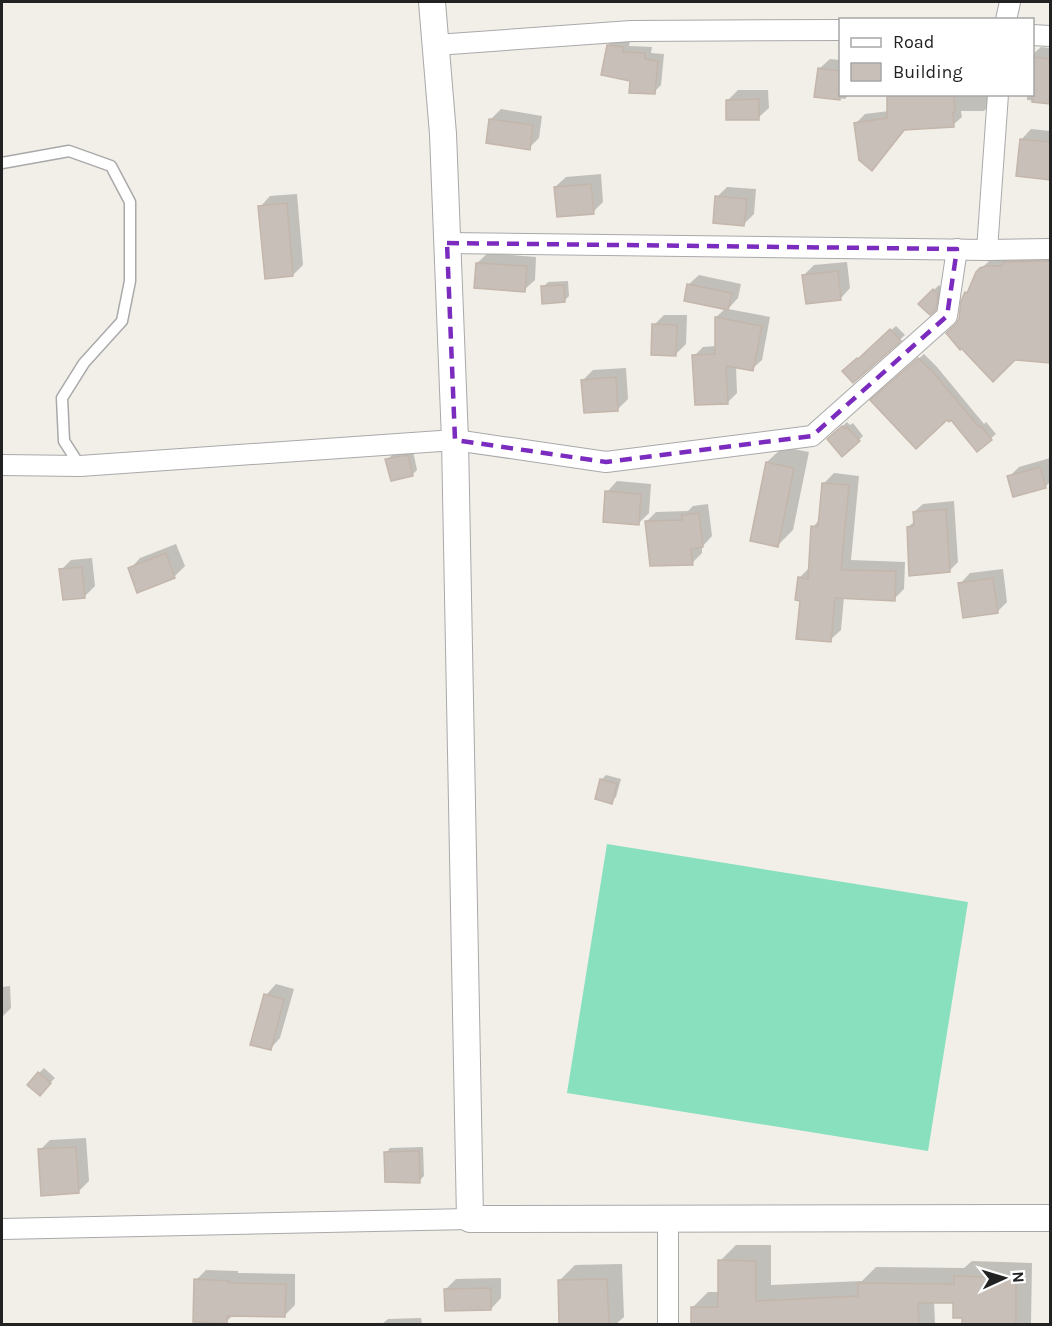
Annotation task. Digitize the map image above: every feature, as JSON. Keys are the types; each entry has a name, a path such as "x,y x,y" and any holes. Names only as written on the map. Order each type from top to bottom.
{"street":[{"path":"432,2 443,134 455,440 470,1219"},
{"path":"1007,18 1011,2"},
{"path":"436,45 631,31 839,30"},
{"path":"1034,35 1050,36"},
{"path":"987,250 999,96"},
{"path":"447,243 1050,249"},
{"path":"2,465 80,466 455,440 606,462 812,436 947,316 957,249"},
{"path":"668,1218 668,1324"},
{"path":"2,1229 470,1219 1050,1218"}],"lane":[{"path":"2,163 69,151 111,166 130,202 130,281 122,321 84,363 62,398 64,441 80,466"}],"highlighted area":[{"path":"447,243 957,249 947,316 812,436 606,462 455,440"}],"green space":[{"path":"607,844 968,902 928,1151 567,1093"}],"building":[{"path":"607,45 624,47 623,52 645,53 645,59 658,61 655,94 629,93 630,81 601,75"},
{"path":"1034,57 1050,59 1050,104 1032,102"},
{"path":"818,68 839,71 840,100 814,97"},
{"path":"887,96 954,96 954,127 904,130 872,171 859,160 854,123 887,118"},
{"path":"759,99 759,120 726,120 726,100"},
{"path":"489,119 533,125 530,150 486,143"},
{"path":"1020,139 1050,142 1050,180 1016,176"},
{"path":"591,184 594,214 557,217 554,187"},
{"path":"715,196 747,199 744,226 713,223"},
{"path":"287,203 293,276 265,279 258,206"},
{"path":"1050,261 1050,363 1015,360 993,382 946,333 959,319 961,301 965,292 967,293 980,268 1002,266 1003,262"},
{"path":"476,263 527,266 525,292 474,288"},
{"path":"838,271 841,300 806,304 802,275"},
{"path":"687,284 732,293 728,310 684,301"},
{"path":"564,285 565,302 542,304 541,286"},
{"path":"933,289 938,294 936,310 930,315 918,304"},
{"path":"715,317 762,326 753,371 726,366 728,404 695,405 692,355 715,354"},
{"path":"652,324 677,325 676,356 651,355"},
{"path":"890,329 901,341 853,383 842,371"},
{"path":"918,358 992,440 977,452 951,420 949,422 947,420 916,449 870,400"},
{"path":"616,377 618,411 584,413 581,380"},
{"path":"842,426 844,429 847,427 860,441 842,457 827,439"},
{"path":"408,455 413,476 391,481 385,459"},
{"path":"766,462 794,468 778,547 750,541"},
{"path":"1040,467 1046,488 1013,497 1007,476"},
{"path":"822,483 849,485 841,570 896,571 895,601 835,598 831,642 796,639 800,601 795,600 798,577 808,579 811,526 818,527"},
{"path":"605,491 641,494 639,525 603,522"},
{"path":"946,509 950,572 909,576 907,527 914,526 913,512"},
{"path":"699,513 703,547 691,549 693,565 650,566 645,521 682,520 682,515"},
{"path":"166,553 175,578 137,593 128,568"},
{"path":"82,567 85,598 63,600 59,569"},
{"path":"993,578 998,613 963,618 958,583"},
{"path":"600,779 617,784 612,804 595,799"},
{"path":"264,994 284,999 271,1050 250,1045"},
{"path":"38,1072 51,1083 40,1096 27,1085"},
{"path":"76,1147 79,1193 41,1196 38,1149"},
{"path":"419,1151 420,1183 385,1182 384,1152"},
{"path":"718,1260 756,1261 756,1301 858,1296 858,1283 954,1284 954,1276 1016,1278 1016,1324 962,1324 962,1318 953,1318 953,1303 918,1303 919,1324 691,1324 691,1307 718,1307"},
{"path":"194,1279 229,1281 229,1283 286,1284 285,1317 227,1316 227,1323 193,1322"},
{"path":"607,1279 609,1324 559,1324 558,1280"},
{"path":"491,1288 491,1310 445,1311 444,1289"}]}
